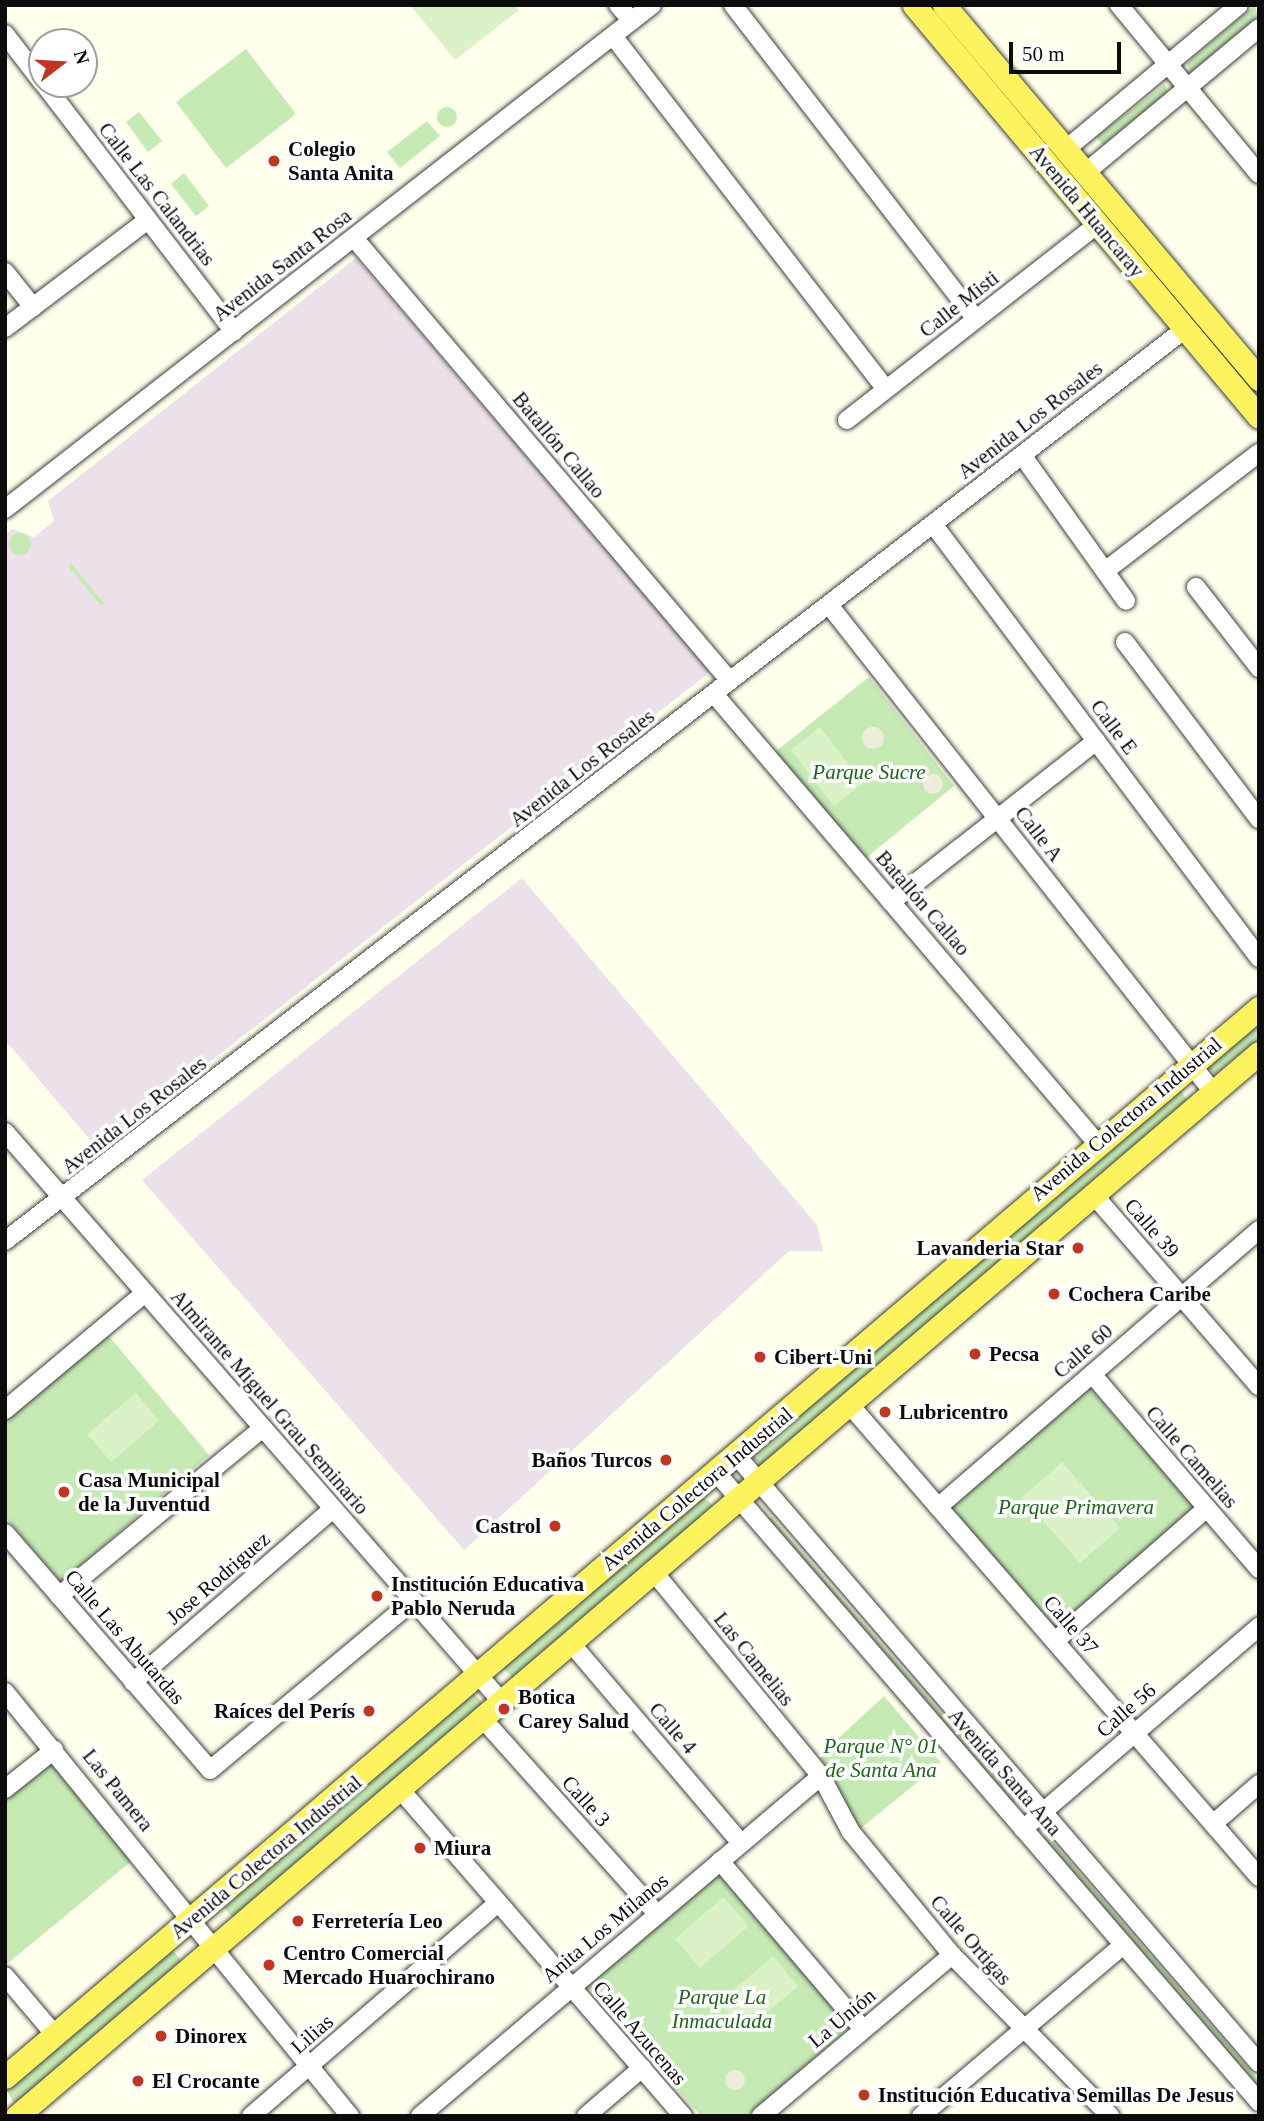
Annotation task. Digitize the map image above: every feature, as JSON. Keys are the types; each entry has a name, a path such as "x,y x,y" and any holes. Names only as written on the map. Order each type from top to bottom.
{"main road":[{"name":"Avenida Huancaray","path":"914,5 1259,417"},
{"name":"Avenida Huancaray","path":"944,5 1259,379"},
{"name":"Avenida Colectora Industrial","path":"5,2077 736,1455 1096,1142 1259,1008"},
{"name":"Avenida Colectora Industrial","path":"16,2116 1259,1053"}],"street":[{"path":"618,5 632,21"},
{"name":"Avenida Santa Rosa","path":"5,509 653,5"},
{"path":"733,5 976,319"},
{"path":"1119,5 1259,174"},
{"path":"1065,150 1239,5"},
{"path":"1085,173 1259,28"},
{"name":"Calle Las Calandrias","path":"5,34 28,64"},
{"path":"613,36 886,389"},
{"name":"Calle Las Calandrias","path":"54,98 234,331"},
{"path":"5,328 148,220"},
{"name":"Calle Misti","path":"847,420 1098,224"},
{"name":"Batallón Callao","path":"354,238 730,681"},
{"path":"5,272 33,307"},
{"name":"Avenida Los Rosales","path":"5,1241 63,1199 1185,329"},
{"path":"1105,570 1259,453"},
{"path":"1022,455 1126,601"},
{"name":"Calle E","path":"933,524 1259,958"},
{"path":"1196,587 1259,668"},
{"name":"Calle A","path":"829,605 1213,1092"},
{"path":"1125,642 1259,819"},
{"name":"Batallón Callao","path":"714,694 1096,1142"},
{"path":"891,902 1096,741"},
{"name":"Almirante Miguel Grau Seminario","path":"5,1132 501,1701"},
{"name":"Calle 39","path":"1093,1194 1259,1386"},
{"name":"Calle 60","path":"938,1507 1259,1230"},
{"path":"5,1410 145,1293"},
{"name":"Calle Camelias","path":"1091,1374 1259,1569"},
{"name":"Calle 37","path":"849,1404 1259,1877"},
{"path":"59,1595 262,1428"},
{"name":"Avenida Santa Ana","path":"736,1455 1259,2063"},
{"name":"Avenida Santa Ana","path":"716,1472 1259,2102"},
{"path":"1055,1641 1207,1508"},
{"name":"Jose Rodriguez","path":"133,1682 333,1510"},
{"name":"Calle Las Abutardas","path":"5,1533 210,1770 413,1601"},
{"name":"Las Camelias","path":"653,1571 821,1776"},
{"name":"Calle 56","path":"1023,1829 1259,1627"},
{"name":"Calle 4","path":"570,1642 741,1843"},
{"name":"Las Pamera","path":"5,1692 193,1919 213,1948 350,2116"},
{"name":"Calle 3","path":"482,1718 657,1914"},
{"path":"5,1789 54,1749"},
{"name":"Anita Los Milanos","path":"420,2116 821,1776"},
{"name":"Calle Ortigas","path":"821,1776 851,1832 952,1955 1021,2031 1110,2116"},
{"path":"1213,1824 1259,1784"},
{"name":"Calle Azucenas","path":"399,1788 682,2116"},
{"path":"720,1861 863,2029"},
{"name":"Lilias","path":"251,2116 497,1904"},
{"path":"921,2116 1123,1945"},
{"name":"La Unión","path":"761,2116 952,1955"},
{"path":"5,1976 55,2035"},
{"path":"586,2116 642,2068"}],"shaded area":[{"path":"356,258 710,672 98,1149 5,1040 5,535 12,529 34,537 54,521 48,501"},
{"path":"873,727 883,734 884,738 877,748 873,749 863,742 862,738 869,728"},
{"path":"933,774 940,777 943,784 940,791 933,794 926,791 923,784 926,777"},
{"path":"522,878 817,1225 823,1251 789,1251 464,1550 142,1180"},
{"path":"731,2070 739,2070 745,2080 739,2090 731,2090 725,2084 725,2076"}],"green space":[{"path":"410,5 515,5 519,10 455,60"},
{"path":"1255,5 1259,23 1192,74 1187,63"},
{"path":"246,49 296,114 226,168 176,102"},
{"path":"1165,84 1169,97 1106,149 1096,137"},
{"path":"447,107 454,110 457,117 454,124 447,127 440,124 437,117 440,110"},
{"path":"139,112 162,141 148,152 126,122"},
{"path":"427,121 440,136 400,168 387,152"},
{"path":"184,173 209,206 196,216 171,184"},
{"path":"20,533 28,536 31,544 28,552 20,555 12,552 9,544 12,536"},
{"path":"71,563 104,603 101,606 68,566"},
{"name":"Parque Sucre","path":"869,677 954,786 866,858 775,752"},
{"path":"820,727 863,783 834,806 791,750"},
{"path":"1259,1016 1259,1039 1215,1074 1205,1064"},
{"path":"1178,1086 1187,1100 765,1467 751,1457"},
{"path":"108,1335 209,1455 61,1582 5,1517 5,1421"},
{"name":"Parque Primavera","path":"1090,1388 1196,1509 1054,1633 947,1509"},
{"path":"136,1393 159,1421 111,1462 87,1434"},
{"path":"1062,1462 1120,1528 1080,1563 1022,1497"},
{"path":"702,1496 715,1507 516,1681 501,1666"},
{"path":"771,1517 1015,1798 1015,1802 1010,1805 764,1523"},
{"path":"472,1691 486,1707 234,1919 221,1904"},
{"name":"Parque N° 01 de Santa Ana","path":"884,1696 941,1763 860,1829 819,1756"},
{"path":"53,1761 133,1860 7,1964 5,1800"},
{"path":"1047,1835 1259,2080 1259,2097 1037,1837"},
{"name":"Parque La Inmaculada","path":"719,1875 850,2027 747,2116 701,2116 587,1986"},
{"path":"723,1897 749,1926 700,1968 675,1939"},
{"path":"170,1947 183,1963 15,2105 5,2087"},
{"path":"773,1956 798,1986 744,2032 719,2002"}],"place":[{"name":"Colegio Santa Anita","path":"274,161"},
{"name":"Lavanderia Star","path":"1078,1248"},
{"name":"Cochera Caribe","path":"1054,1294"},
{"name":"Pecsa","path":"975,1354"},
{"name":"Cibert-Uni","path":"760,1357"},
{"name":"Lubricentro","path":"885,1412"},
{"name":"Baños Turcos","path":"666,1460"},
{"name":"Casa Municipal de la Juventud","path":"64,1492"},
{"name":"Castrol","path":"555,1526"},
{"name":"Institución Educativa Pablo Neruda","path":"377,1596"},
{"name":"Botica Carey Salud","path":"504,1709"},
{"name":"Raíces del Perís","path":"369,1711"},
{"name":"Miura","path":"420,1848"},
{"name":"Ferretería Leo","path":"298,1921"},
{"name":"Centro Comercial Mercado Huarochirano","path":"269,1965"},
{"name":"Dinorex","path":"161,2036"},
{"name":"El Crocante","path":"138,2081"},
{"name":"Institución Educativa Semillas De Jesus","path":"864,2095"}]}
